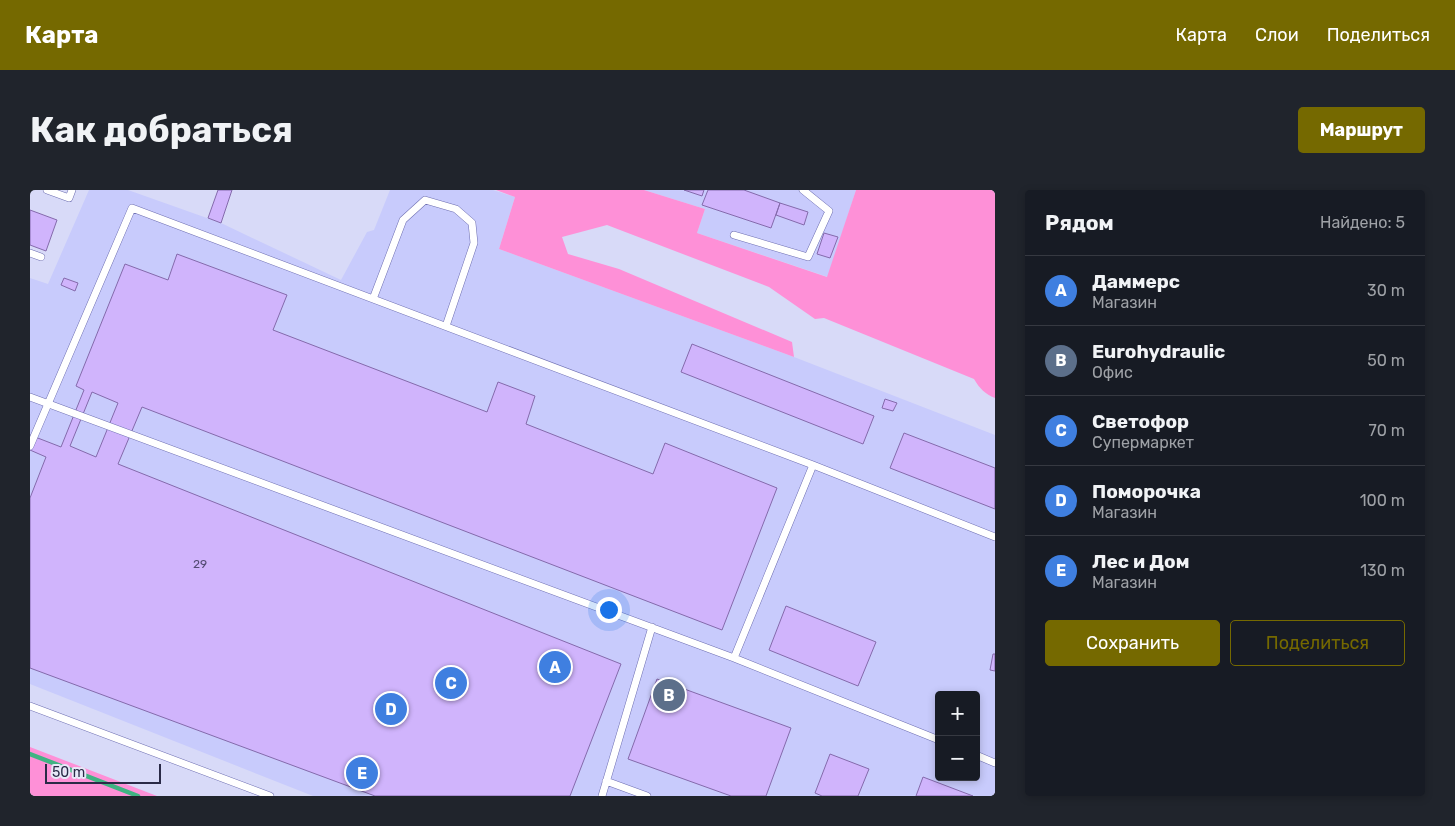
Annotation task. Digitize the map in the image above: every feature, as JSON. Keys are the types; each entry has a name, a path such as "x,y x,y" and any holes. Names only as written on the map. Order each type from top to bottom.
{"lane":[{"path":"47,190 69,198 72,190"},
{"path":"734,235 808,257 828,211 803,190"},
{"path":"373,299 404,220 425,200 456,209 472,223 474,243 446,326"},
{"path":"30,446 132,208 813,465 995,537"},
{"path":"30,253 41,257"},
{"path":"30,397 652,627 935,738"},
{"path":"734,658 813,465"},
{"path":"602,796 652,627"},
{"path":"30,706 270,796"},
{"path":"980,756 995,762"},
{"path":"606,781 647,796"}],"shaded area":[{"path":"89,190 128,190 221,223 341,280 367,232 374,230 390,190 493,190 515,197 499,249 794,357 995,435 995,796 313,796 30,684 30,278 48,284"},
{"path":"496,190 644,190 705,209 697,233 827,277 856,190 995,190 995,398 983,391 974,379 824,318 815,319 769,287 607,225 562,237 568,254 619,269 792,342 794,357 499,249 515,197"},
{"path":"644,190 856,190 828,277 697,233 705,209"},
{"path":"30,747 157,796 30,796"}],"building":[{"path":"218,190 232,190 221,223 208,218"},
{"path":"684,190 704,190 702,196"},
{"path":"708,190 744,190 780,203 771,228 702,205"},
{"path":"780,203 808,212 804,225 776,215"},
{"path":"30,210 57,220 46,251 30,245"},
{"path":"824,233 838,237 830,258 817,254"},
{"path":"177,254 287,295 273,330 487,412 498,382 535,396 526,424 653,474 665,443 777,488 722,630 142,407 118,464 621,664 570,796 375,796 30,668 30,498 46,457 30,450 30,435 61,447 84,390 76,386 125,264 168,280","holes":["92,392 118,403 96,457 70,446"]},
{"path":"64,278 78,283 75,291 61,285"},
{"path":"692,344 874,416 863,444 681,372"},
{"path":"885,399 897,403 893,411 882,408"},
{"path":"904,433 995,468 995,509 890,468"},
{"path":"786,606 876,642 858,686 769,650"},
{"path":"993,654 995,654 995,671 990,670"},
{"path":"657,679 791,728 766,796 731,796 628,759"},
{"path":"830,754 869,769 858,796 822,796 815,793"},
{"path":"923,777 973,796 916,796"}],"waterway":[{"path":"30,754 138,796"}],"place":[{"name":"Даммерс","path":"555,667"},
{"name":"Светофор","path":"451,683"},
{"name":"Eurohydraulic","path":"669,695"},
{"name":"Поморочка","path":"391,709"},
{"name":"Лес и Дом","path":"362,773"}]}
